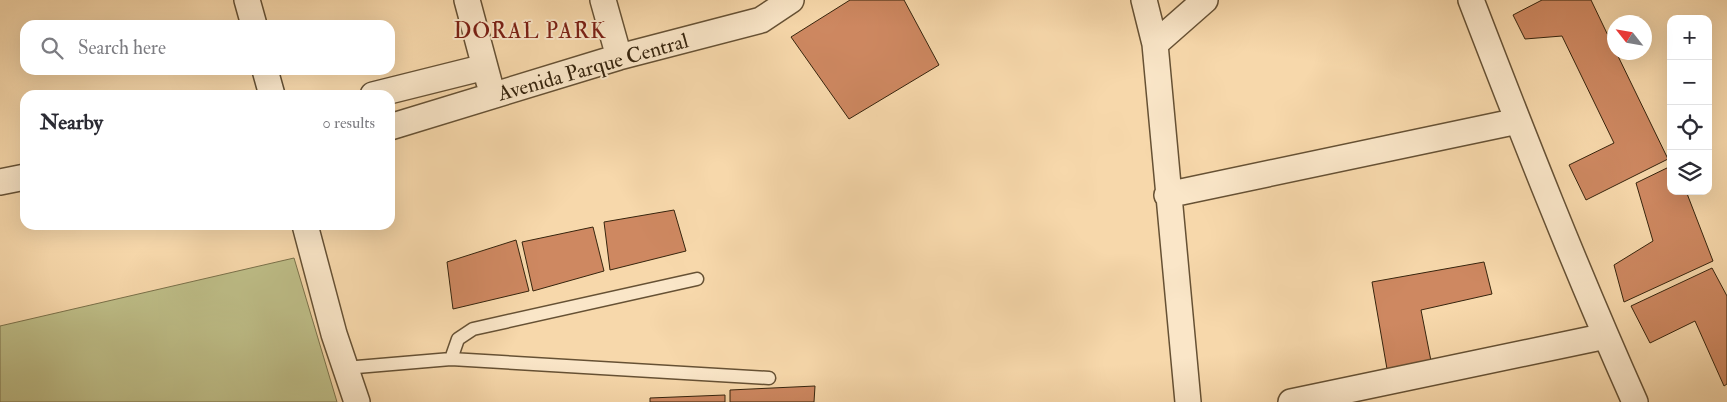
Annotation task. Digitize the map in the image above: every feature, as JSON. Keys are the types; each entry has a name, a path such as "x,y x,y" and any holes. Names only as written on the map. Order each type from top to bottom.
{"street":[{"path":"247,0 253,20"},
{"name":"Avenida Parque Central","path":"392,90 485,66 467,0"},
{"path":"603,0 619,57"},
{"name":"Avenida Parque Central","path":"395,125 619,57 761,20 791,0"},
{"path":"1144,0 1154,44 1188,402"},
{"path":"1154,44 1205,0"},
{"path":"1472,0 1518,120 1635,402"},
{"path":"485,66 492,96"},
{"path":"267,75 271,90"},
{"path":"1167,195 1518,120"},
{"path":"0,182 20,178"},
{"path":"306,230 334,334 357,402"},
{"path":"1291,402 1606,336"}],"lane":[{"path":"451,359 458,339 473,329 697,279"},
{"path":"345,368 451,359 769,378"}],"green space":[{"path":"294,258 337,402 0,402 0,326"}],"building":[{"path":"850,0 904,0 939,65 849,119 791,37"},
{"path":"1542,0 1591,0 1607,33 1607,60 1620,60 1667,160 1586,200 1569,165 1614,143 1562,36 1525,39 1513,15"},
{"path":"1667,168 1667,195 1688,195 1713,261 1624,302 1614,265 1653,241 1636,183"},
{"path":"674,210 686,251 610,270 604,222"},
{"path":"593,227 604,271 533,291 522,242"},
{"path":"516,240 529,291 453,309 447,262"},
{"path":"1484,262 1492,294 1421,310 1432,366 1387,369 1372,282"},
{"path":"1712,268 1727,296 1727,384 1724,386 1695,321 1650,343 1631,306"},
{"path":"815,386 814,402 730,402 730,390"},
{"path":"725,395 725,402 650,402 650,398"}],"district":[{"name":"DORAL PARK","path":"530,30"}]}
